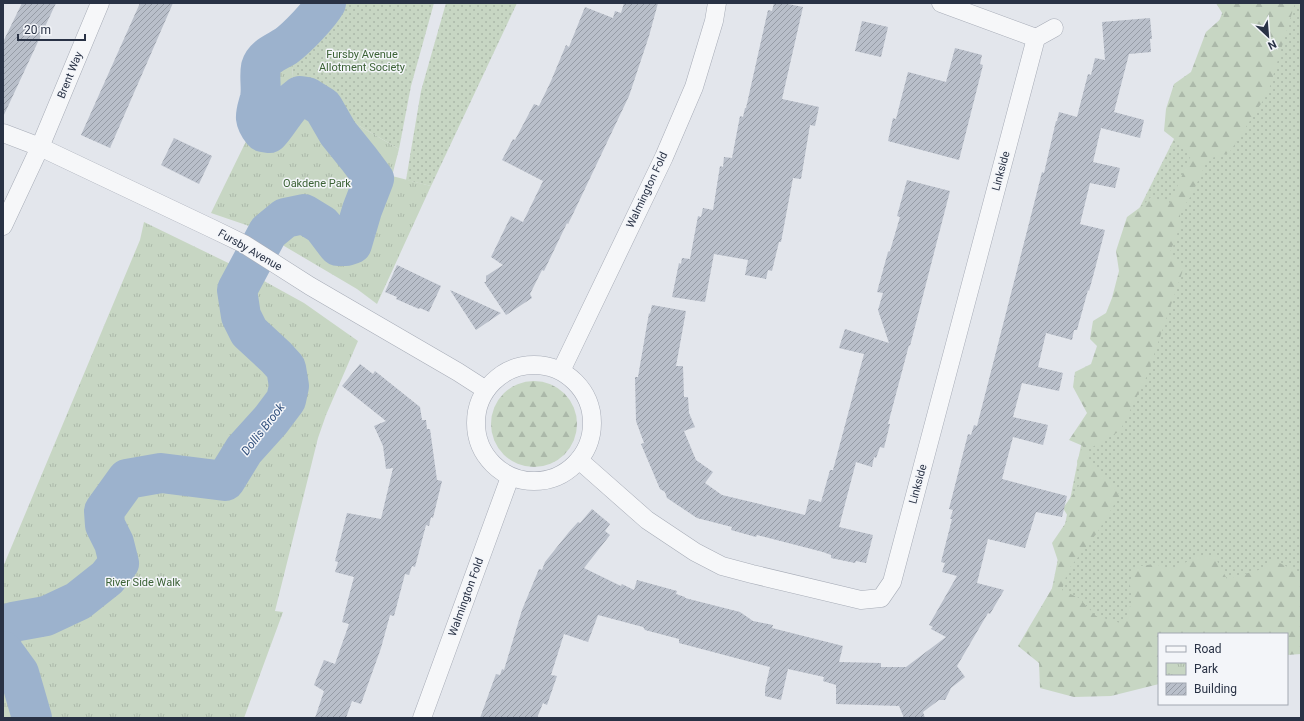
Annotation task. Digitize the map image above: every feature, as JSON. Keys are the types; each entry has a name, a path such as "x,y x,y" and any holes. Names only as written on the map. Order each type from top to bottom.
{"street":[{"name":"Brent Way","path":"3,226 40,147 100,3"},
{"name":"Walmington Fold","path":"560,371 664,157 694,87 714,21 716,3"},
{"path":"941,3 1036,38 1054,28"},
{"name":"Linkside","path":"579,460 647,520 695,552 722,566 861,600 881,598 892,582 1036,38"},
{"name":"Fursby Avenue","path":"3,133 40,147 244,244 486,390"},
{"path":"528,365 545,366 560,371 575,381 585,395 591,411 592,429 588,446 579,460 565,473 547,480 528,481 510,477 496,468 484,455 477,439 475,422 478,405 486,390 497,378 512,369 528,365"},
{"name":"Walmington Fold","path":"422,718 510,477"}],"green space":[{"name":"Oakdene Park","path":"319,3 332,3 332,11 329,17 316,25 295,46 292,77 311,92 323,97 337,113 399,149 392,176 431,186 377,304 357,289 252,227 211,213 252,129 246,116 254,96 251,85 252,68 254,62 261,54 277,47 283,42 310,8 316,11"},
{"name":"Fursby Avenue Allotment Society","path":"332,3 434,3 411,86 399,149 337,113 323,98 311,92 292,77 295,46 316,25 329,17 332,11"},
{"name":"Fursby Avenue Allotment Society","path":"446,3 517,3 431,186 406,180 421,91"},
{"path":"1216,3 1295,3 1268,93 1229,153 1208,159 1191,196 1180,212 1180,226 1169,255 1184,267 1146,378 1120,431 1089,449 1087,459 1120,495 1097,533 1068,570 1062,590 1079,598 1096,616 1124,624 1133,597 1129,585 1134,567 1154,564 1173,569 1196,557 1215,557 1227,579 1262,569 1272,559 1301,574 1301,654 1288,655 1288,633 1158,633 1158,684 1111,696 1074,697 1040,688 1039,663 1018,646 1054,585 1058,561 1052,543 1069,518 1063,508 1081,483 1077,461 1083,446 1069,440 1087,413 1073,387 1075,372 1091,364 1097,346 1090,339 1093,321 1106,313 1112,298 1119,271 1116,251 1127,217 1151,197 1170,203 1192,153 1164,131 1166,109 1174,84 1191,72 1206,32 1224,16"},
{"path":"1226,3 1301,3 1301,641 1288,634 1288,633 1158,634 1044,628 1092,391 1137,213 1174,139"},
{"name":"River Side Walk","path":"144,222 255,276 304,303 358,341 326,415 318,438 275,611 283,612 244,718 3,718 3,567 140,240"},
{"path":"534,381 551,384 565,393 574,407 577,424 574,441 565,455 551,464 534,467 517,464 503,455 494,441 491,424 494,407 503,393 517,384"}],"building":[{"path":"22,3 56,3 3,117 3,42"},
{"path":"140,3 173,3 110,148 81,135"},
{"path":"624,3 658,3 649,36 629,96 568,224 567,223 544,271 542,270 530,294 532,298 506,315 484,282 486,282 486,276 503,265 491,257 511,216 523,222 543,181 502,160 513,139 515,140 534,104 539,106 566,45 569,47 585,7 613,18 615,11 621,13"},
{"path":"774,3 783,3 803,7 782,99 819,107 815,126 810,125 801,179 793,178 781,242 779,242 772,271 768,270 766,279 745,275 748,260 714,254 705,302 672,297 679,263 681,264 682,258 690,259 698,216 701,217 703,208 713,210 720,166 723,167 724,157 732,158 740,116 743,117 746,108 768,10 772,11"},
{"path":"1150,18 1152,39 1150,39 1151,52 1129,54 1114,112 1144,120 1140,138 1101,128 1093,162 1120,168 1115,188 1090,183 1080,224 1105,230 1077,330 1074,330 1072,340 1046,333 1038,367 1063,373 1059,391 1022,383 1013,417 1048,425 1043,445 1013,437 1002,479 1067,496 1062,517 1036,512 1025,548 988,539 977,583 1004,590 990,614 988,613 957,666 965,677 951,688 945,700 939,700 923,712 925,718 904,718 899,706 836,704 836,685 823,681 824,677 788,669 781,700 765,696 770,667 679,643 679,639 645,630 643,627 598,615 588,642 564,634 551,675 557,676 547,705 543,703 537,718 480,718 496,674 500,675 502,669 504,670 522,610 539,569 542,570 545,562 569,532 578,522 580,523 592,509 610,524 605,531 610,535 584,568 621,586 622,584 634,590 637,580 677,591 676,594 685,598 740,612 753,621 773,625 772,628 843,646 839,662 881,663 881,667 906,667 946,637 931,629 933,627 929,625 957,576 942,572 945,563 941,562 953,510 949,509 968,434 971,435 974,425 977,426 1042,172 1044,173 1056,121 1059,112 1077,117 1088,74 1091,75 1095,58 1105,60 1102,22"},
{"path":"862,21 888,27 881,57 855,51"},
{"path":"955,48 982,55 980,64 983,65 959,160 888,141 893,118 896,119 908,72 946,82"},
{"path":"174,138 212,156 199,184 161,165"},
{"path":"907,180 950,191 910,346 909,345 888,424 890,424 884,448 880,447 876,458 874,457 872,467 856,462 839,527 873,535 866,563 856,561 855,563 831,558 831,555 823,552 731,530 732,527 697,518 667,498 665,492 660,489 641,444 644,443 636,421 635,377 638,377 649,313 650,314 652,305 686,311 676,366 683,366 684,397 688,397 689,413 695,427 684,431 696,460 713,472 705,483 722,495 805,515 809,499 821,502 830,470 833,470 864,354 839,348 845,329 889,343 878,310 883,293 877,292 888,252 890,251 900,217 897,216"},
{"path":"397,265 441,286 429,312 396,299 397,297 385,292"},
{"path":"450,290 501,313 476,330"},
{"path":"360,364 373,374 375,371 420,407 422,420 426,420 427,429 430,429 437,480 442,481 433,518 431,517 429,526 426,525 415,567 412,566 409,575 405,574 394,616 390,615 381,648 361,704 352,701 346,718 315,718 324,691 314,685 324,660 335,664 349,624 342,622 354,577 335,572 338,562 335,561 347,513 381,519 393,468 386,469 383,446 374,426 386,421 342,386"}],"waterway":[{"name":"Dollis Brook","path":"3,631 13,622 46,616 78,601 107,578 119,563 114,543 105,525 104,511 127,479 161,473 225,481 244,450 271,420 286,400 289,386 286,368 249,332 241,316 237,290 268,232 285,218 304,214 322,225 338,246 352,244 362,210 374,179 338,133 323,107 307,97 300,96 295,100 287,108 269,133 263,132 257,123 256,112 261,94 260,71 263,63 268,57 286,46 296,37 313,20 326,3"},
{"name":"Dollis Brook","path":"3,651 19,673 32,718"}]}
